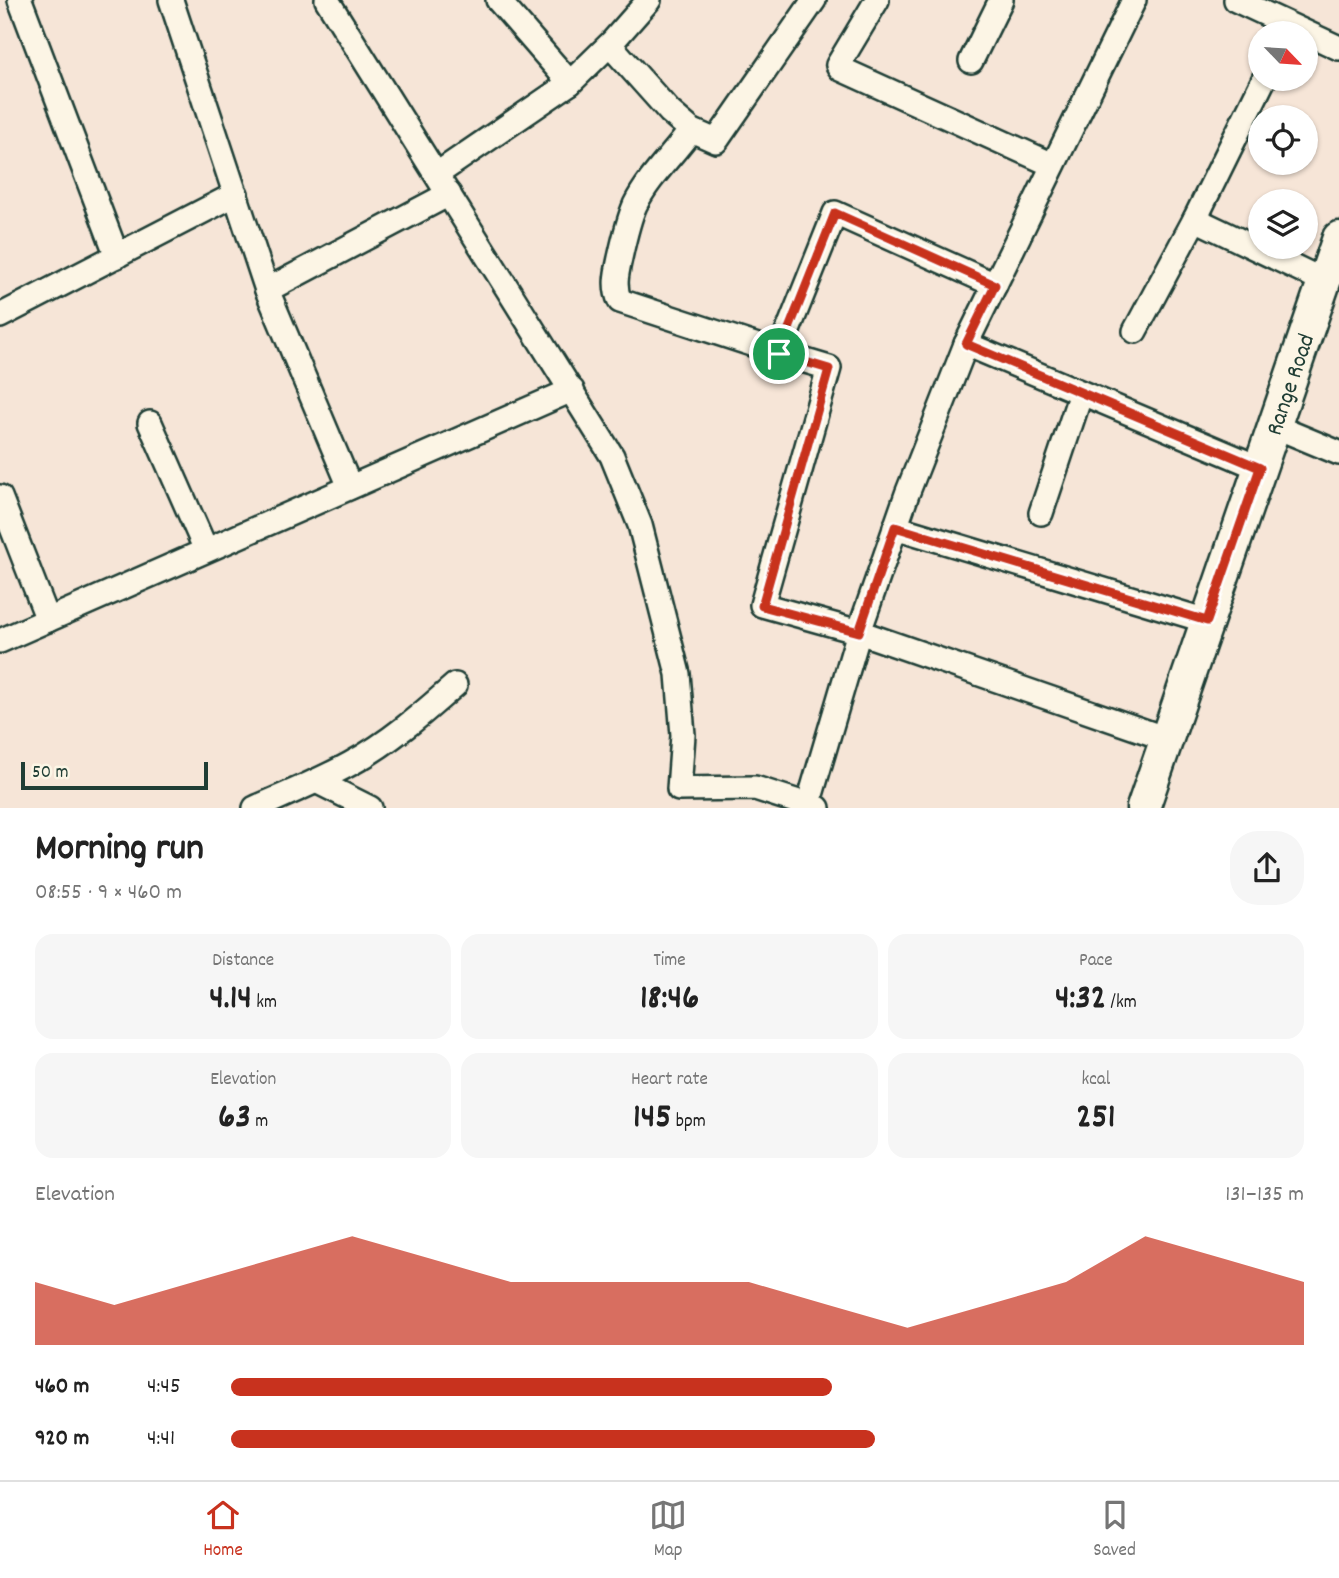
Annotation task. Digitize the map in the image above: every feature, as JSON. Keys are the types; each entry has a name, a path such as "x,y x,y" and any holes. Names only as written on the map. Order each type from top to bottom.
{"main road":[{"name":"Range Road","path":"1143,808 1339,238"}],"street":[{"path":"20,0 117,256"},
{"path":"171,0 267,290 350,486"},
{"path":"327,0 612,456 640,525 678,674 683,735 679,789 755,788 813,806 859,632 895,527 966,344 1134,0"},
{"path":"498,0 570,83"},
{"path":"436,174 570,83 610,45 649,0"},
{"path":"610,45 670,112 691,130 716,141 814,0"},
{"path":"877,0 838,65 841,69 1053,165"},
{"path":"971,61 1001,0"},
{"path":"1236,0 1339,48"},
{"path":"1135,331 1195,219 1258,91"},
{"path":"691,130 656,173 635,205 616,273 616,294 620,301 829,369 762,606 859,632 1167,739"},
{"path":"0,316 236,194"},
{"path":"267,290 449,194"},
{"path":"779,354 835,213 995,285"},
{"path":"1195,219 1324,281"},
{"path":"966,344 1260,468"},
{"path":"0,641 572,390"},
{"path":"1041,513 1081,393"},
{"path":"150,423 206,550"},
{"path":"1274,426 1339,453"},
{"path":"0,497 48,620"},
{"path":"895,527 1207,621"},
{"path":"255,808 352,763 423,714 455,685"},
{"path":"316,781 370,808"}],"route":[{"path":"835,213 995,285 966,344 1260,468 1207,621 895,527 859,632 762,606 829,369 779,354 835,213"}]}
